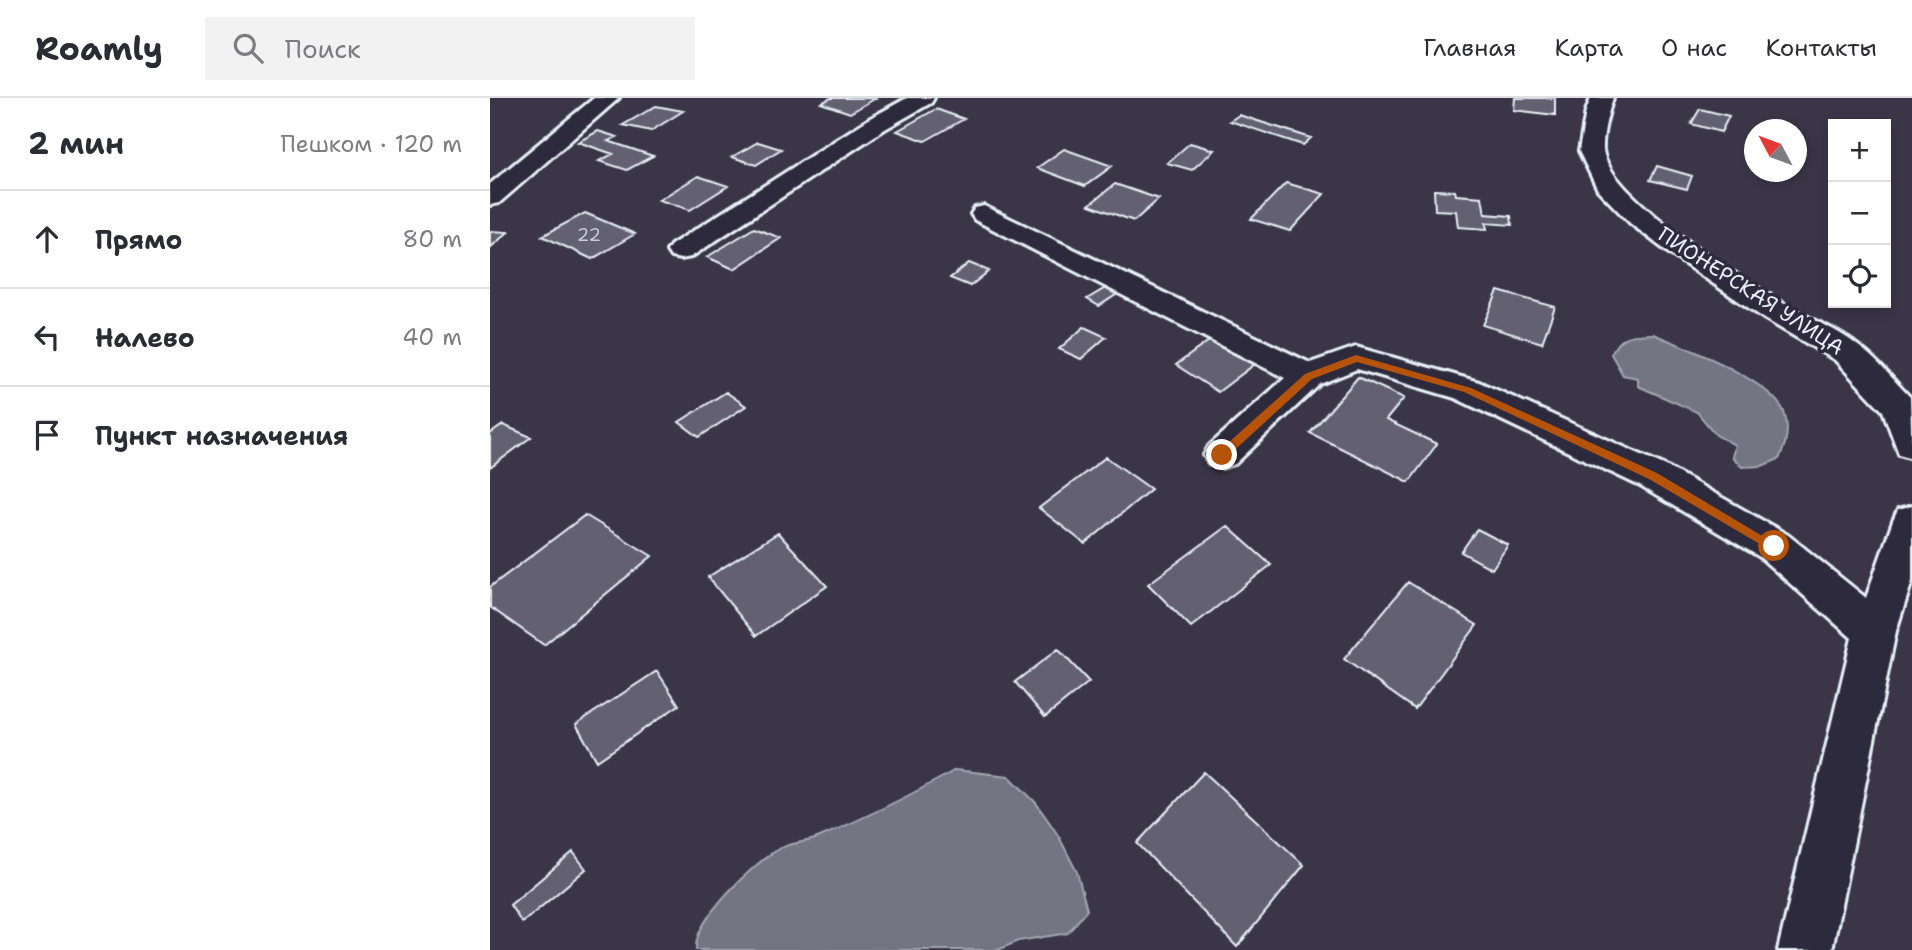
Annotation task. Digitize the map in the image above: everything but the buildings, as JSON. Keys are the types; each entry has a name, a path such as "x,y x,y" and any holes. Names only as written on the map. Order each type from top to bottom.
{"street":[{"path":"490,197 608,98"},
{"path":"681,251 877,124 923,98"},
{"name":"ПИОНЕРСКАЯ УЛИЦА","path":"1602,98 1597,111 1591,151 1607,185 1640,217 1683,250 1776,312 1846,352 1898,406 1912,445"},
{"path":"984,215 1308,376"},
{"path":"1222,455 1308,376 1356,358 1467,390 1653,476 1774,546 1875,631"},
{"path":"1805,950 1875,631 1911,530"}],"water":[{"path":"1653,334 1726,366 1763,388 1776,400 1784,412 1787,424 1779,459 1762,466 1742,467 1732,457 1735,445 1716,435 1697,412 1638,386 1638,378 1623,375 1611,354 1615,347 1628,336"},
{"path":"955,770 1009,776 1036,803 1058,835 1077,872 1087,910 1068,933 1018,941 998,950 696,950 704,924 714,909 741,879 768,856 784,847 815,839 854,822"}],"route":[{"path":"1222,455 1308,376 1356,358 1467,390 1653,476 1774,546"}]}
